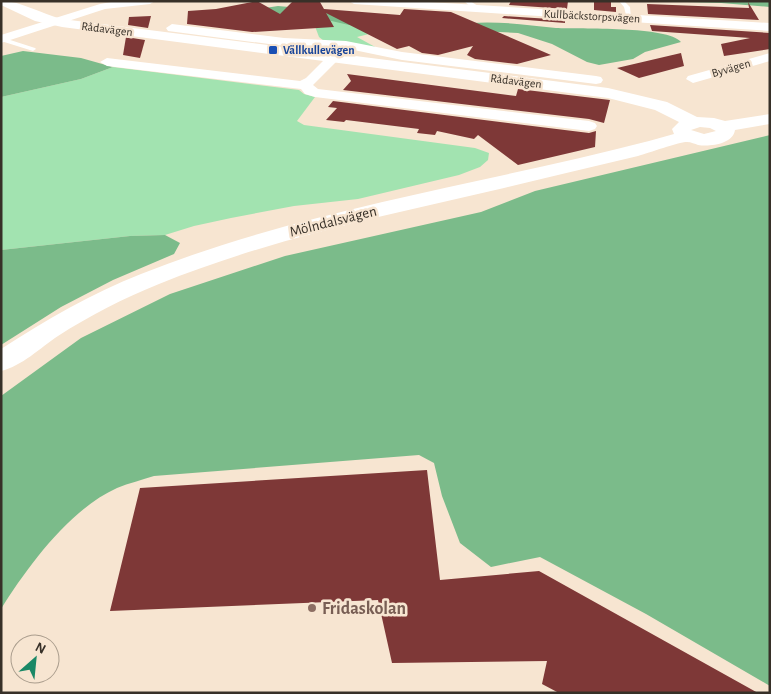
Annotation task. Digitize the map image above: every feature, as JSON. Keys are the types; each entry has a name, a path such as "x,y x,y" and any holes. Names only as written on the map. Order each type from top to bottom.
{"street":[{"name":"Rådavägen","path":"2,1 30,14 52,21 608,93 661,106 690,129"},
{"path":"1,39 111,3 150,1"},
{"name":"Kullbäckstorpsvägen","path":"354,1 770,27"},
{"name":"Rådavägen","path":"172,28 284,42 346,45 402,56 596,80"},
{"path":"106,62 281,84 304,84 311,81 346,45"},
{"name":"Byvägen","path":"693,79 770,57"},
{"path":"304,84 310,91 315,93 589,126"},
{"path":"690,129 704,139 721,138 727,131 723,127 770,118"},
{"name":"Mölndalsvägen","path":"1,362 68,318 102,300 175,267 302,228 588,161 690,129"}],"lane":[{"path":"466,1 476,7 476,9"},
{"path":"621,1 627,7 629,18"},
{"path":"1,39 33,49"}],"green space":[{"path":"653,1 770,1 770,7 721,3"},
{"path":"278,6 471,23 642,31 659,33 673,37 681,42 645,52 633,59 599,65 587,62 552,44 518,33 349,25 314,17 271,14 265,8"},
{"path":"315,17 385,30 357,37 377,48 324,41 319,37 313,21"},
{"path":"23,51 81,58 113,67 81,79 1,97 1,56"},
{"path":"113,67 299,90 304,94 315,97 297,121 304,125 475,148 489,153 488,160 480,167 459,175 358,199 294,206 194,226 165,235 130,236 1,250 1,97 81,79"},
{"path":"770,135 770,686 646,614 540,557 491,567 460,543 442,496 434,463 419,455 154,476 122,486 100,497 67,524 37,557 1,609 1,396 81,338 170,294 285,256 481,212 535,191"},
{"path":"165,235 180,243 174,254 113,280 61,307 1,345 1,250 130,236"}],"building":[{"path":"257,1 280,14 293,1 320,2 324,9 400,15 404,9 451,12 551,55 517,64 475,59 467,55 473,46 438,55 422,53 409,46 397,49 326,13 334,27 252,32 187,24 188,11 216,9"},
{"path":"511,1 568,1 567,9 509,5"},
{"path":"594,1 611,1 611,7 616,7 616,12 594,10"},
{"path":"748,2 759,20 648,14 647,4 749,8"},
{"path":"151,16 148,28 128,25 129,17"},
{"path":"504,16 565,20 565,23 502,18"},
{"path":"650,25 770,33 770,49 724,56 721,44 750,38 652,31"},
{"path":"126,37 145,40 140,58 123,55"},
{"path":"681,53 684,66 639,78 617,68"},
{"path":"347,74 516,96 518,89 610,100 604,123 589,119 343,90 351,81"},
{"path":"333,101 589,133 596,131 595,147 518,165 478,135 474,139 437,131 435,135 417,133 419,129 346,120 344,122 326,120 337,108 328,107"},
{"path":"427,470 440,580 539,571 758,693 559,693 542,684 547,661 392,663 378,600 110,611 140,488"}],"place":[{"name":"Vällkullevägen","path":"273,50"},
{"name":"Fridaskolan","path":"312,608"}]}
